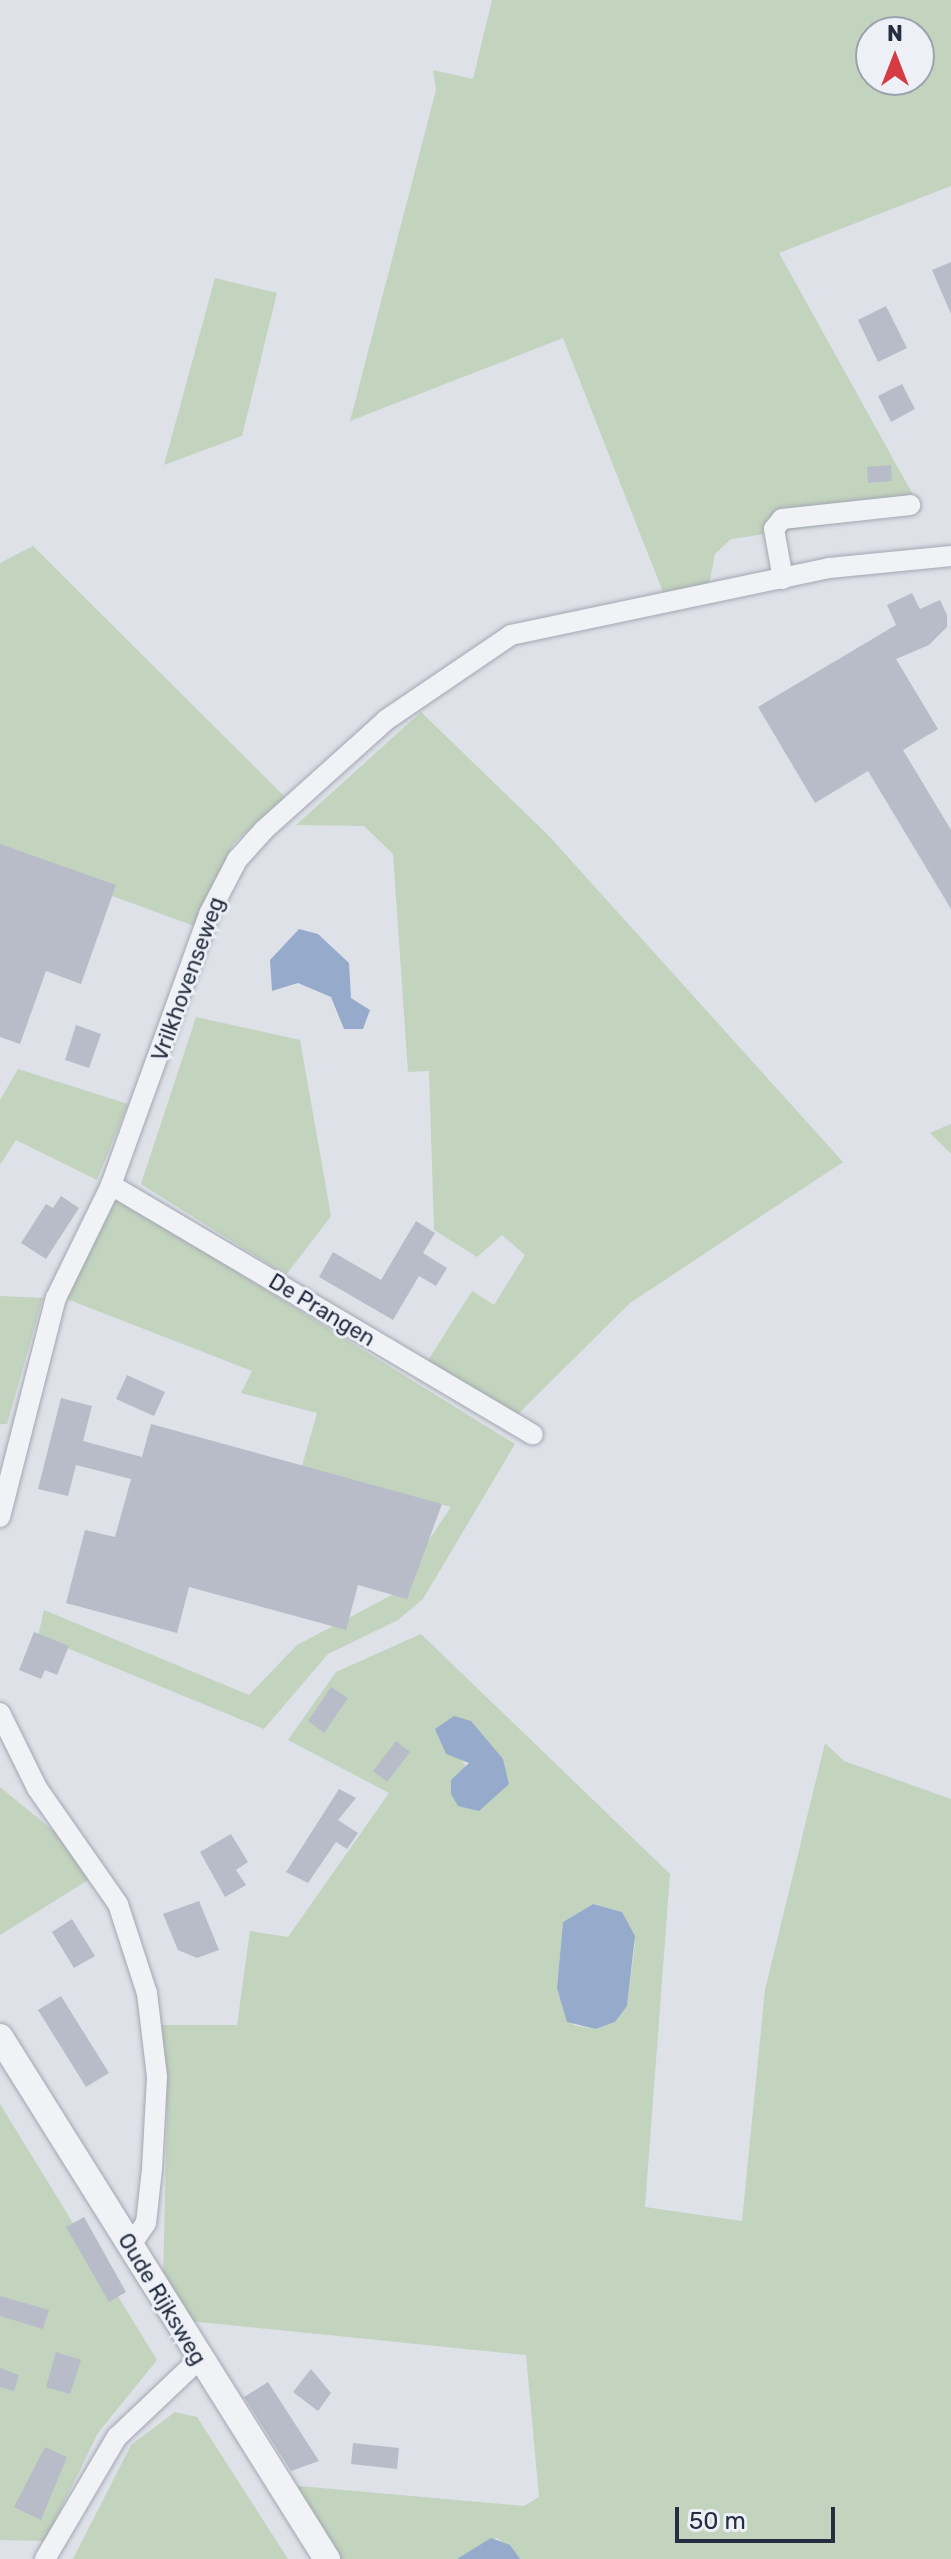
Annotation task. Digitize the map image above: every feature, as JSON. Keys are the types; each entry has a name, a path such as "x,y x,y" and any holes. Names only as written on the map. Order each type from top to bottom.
{"street":[{"path":"783,579 774,529 782,519 910,505"},
{"name":"Vrilkhovenseweg","path":"0,1517 56,1298 111,1185 223,883 237,860 331,764 441,677 511,635 783,579 951,556"},
{"name":"De Prangen","path":"111,1185 533,1435"},
{"path":"0,1713 37,1788 113,1895 147,1993 157,2077 152,2169 146,2223 130,2246"},
{"name":"Oude Rijksweg","path":"0,2037 198,2360 327,2559"},
{"path":"45,2559 117,2437 198,2360"}],"green space":[{"path":"492,0 951,0 951,186 779,253 922,511 731,539 715,554 709,585 663,592 563,338 350,421 436,90 433,70 473,79"},
{"path":"215,278 277,293 242,436 164,465"},
{"path":"33,546 285,797 233,844 197,927 0,855 0,563"},
{"path":"421,712 549,836 843,1162 630,1303 515,1417 427,1362 472,1291 494,1305 525,1255 502,1235 477,1257 434,1230 429,1071 408,1072 393,854 364,826 296,825"},
{"path":"196,1017 300,1040 331,1216 286,1275 141,1184"},
{"path":"18,1069 128,1104 97,1180 16,1140 0,1165 0,1100"},
{"path":"951,1124 951,1154 930,1133"},
{"path":"114,1196 515,1444 423,1599 398,1620 328,1654 264,1729 38,1636 44,1610 249,1695 297,1645 392,1595 451,1507 302,1466 317,1413 241,1393 252,1371 67,1299"},
{"path":"0,1296 43,1298 7,1424 0,1424"},
{"path":"421,1634 670,1874 645,2207 742,2221 765,1990 825,1743 844,1761 951,1799 951,2559 520,2559 497,2538 457,2559 335,2559 288,2485 524,2506 539,2497 526,2355 189,2321 163,2280 167,2111 160,2025 237,2025 250,1931 288,1937 389,1793 288,1740 336,1672","holes":["459,1754 503,1759 451,1780 467,1769","593,1904 622,1912 635,1943 627,2006 615,2022 596,2029 573,2025 557,1988 563,1922"]},
{"path":"0,1787 55,1832 93,1877 0,1935"},
{"path":"0,2104 157,2360 98,2433 45,2541 0,2540"},
{"path":"175,2412 197,2417 288,2559 73,2559 131,2445"}],"water":[{"path":"299,929 318,934 349,963 351,998 370,1010 363,1029 344,1029 331,997 298,983 272,991 270,960"},
{"path":"454,1716 471,1721 503,1759 509,1784 479,1811 458,1806 451,1794 451,1780 469,1763 446,1754 435,1729"},
{"path":"593,1904 622,1912 635,1936 627,2006 615,2022 596,2029 567,2022 557,1988 563,1922"},
{"path":"491,2538 510,2545 520,2559 457,2559"}],"building":[{"path":"951,262 951,314 932,270"},
{"path":"886,306 907,348 878,362 858,320"},
{"path":"902,384 915,409 891,422 878,396"},
{"path":"891,465 892,481 868,483 867,467"},
{"path":"912,593 920,609 940,600 947,615 947,627 929,645 896,659 938,729 903,750 951,830 951,909 868,771 815,803 758,707 896,625 887,605"},
{"path":"0,844 116,885 81,984 46,971 20,1044 0,1037"},
{"path":"76,1025 101,1034 89,1068 65,1060"},
{"path":"61,1196 79,1208 46,1259 21,1243 46,1204 53,1208"},
{"path":"416,1221 435,1233 423,1253 447,1268 436,1286 419,1276 393,1320 319,1277 333,1252 381,1280"},
{"path":"127,1375 165,1392 154,1416 116,1399"},
{"path":"61,1398 92,1406 83,1441 142,1457 151,1424 442,1504 407,1599 358,1585 346,1630 189,1587 177,1633 66,1603 85,1530 115,1537 131,1479 76,1465 68,1496 38,1489"},
{"path":"34,1632 69,1646 57,1675 45,1670 41,1679 19,1670"},
{"path":"331,1687 348,1698 324,1733 308,1721"},
{"path":"396,1741 410,1752 387,1782 373,1771"},
{"path":"339,1789 356,1798 338,1820 358,1833 347,1849 336,1842 308,1883 286,1872"},
{"path":"231,1834 248,1862 236,1870 246,1885 225,1897 200,1852"},
{"path":"199,1901 219,1950 197,1958 178,1950 163,1914"},
{"path":"72,1919 95,1956 74,1968 52,1932"},
{"path":"61,1996 109,2073 86,2087 38,2010"},
{"path":"84,2217 126,2292 109,2302 66,2227"},
{"path":"0,2296 49,2310 43,2329 0,2316"},
{"path":"56,2352 81,2360 70,2394 46,2387"},
{"path":"0,2368 19,2375 14,2391 0,2387"},
{"path":"311,2369 331,2393 318,2411 293,2392"},
{"path":"268,2382 319,2461 291,2471 244,2397"},
{"path":"353,2443 399,2448 397,2469 351,2464"},
{"path":"45,2447 67,2457 41,2520 14,2507"}]}
